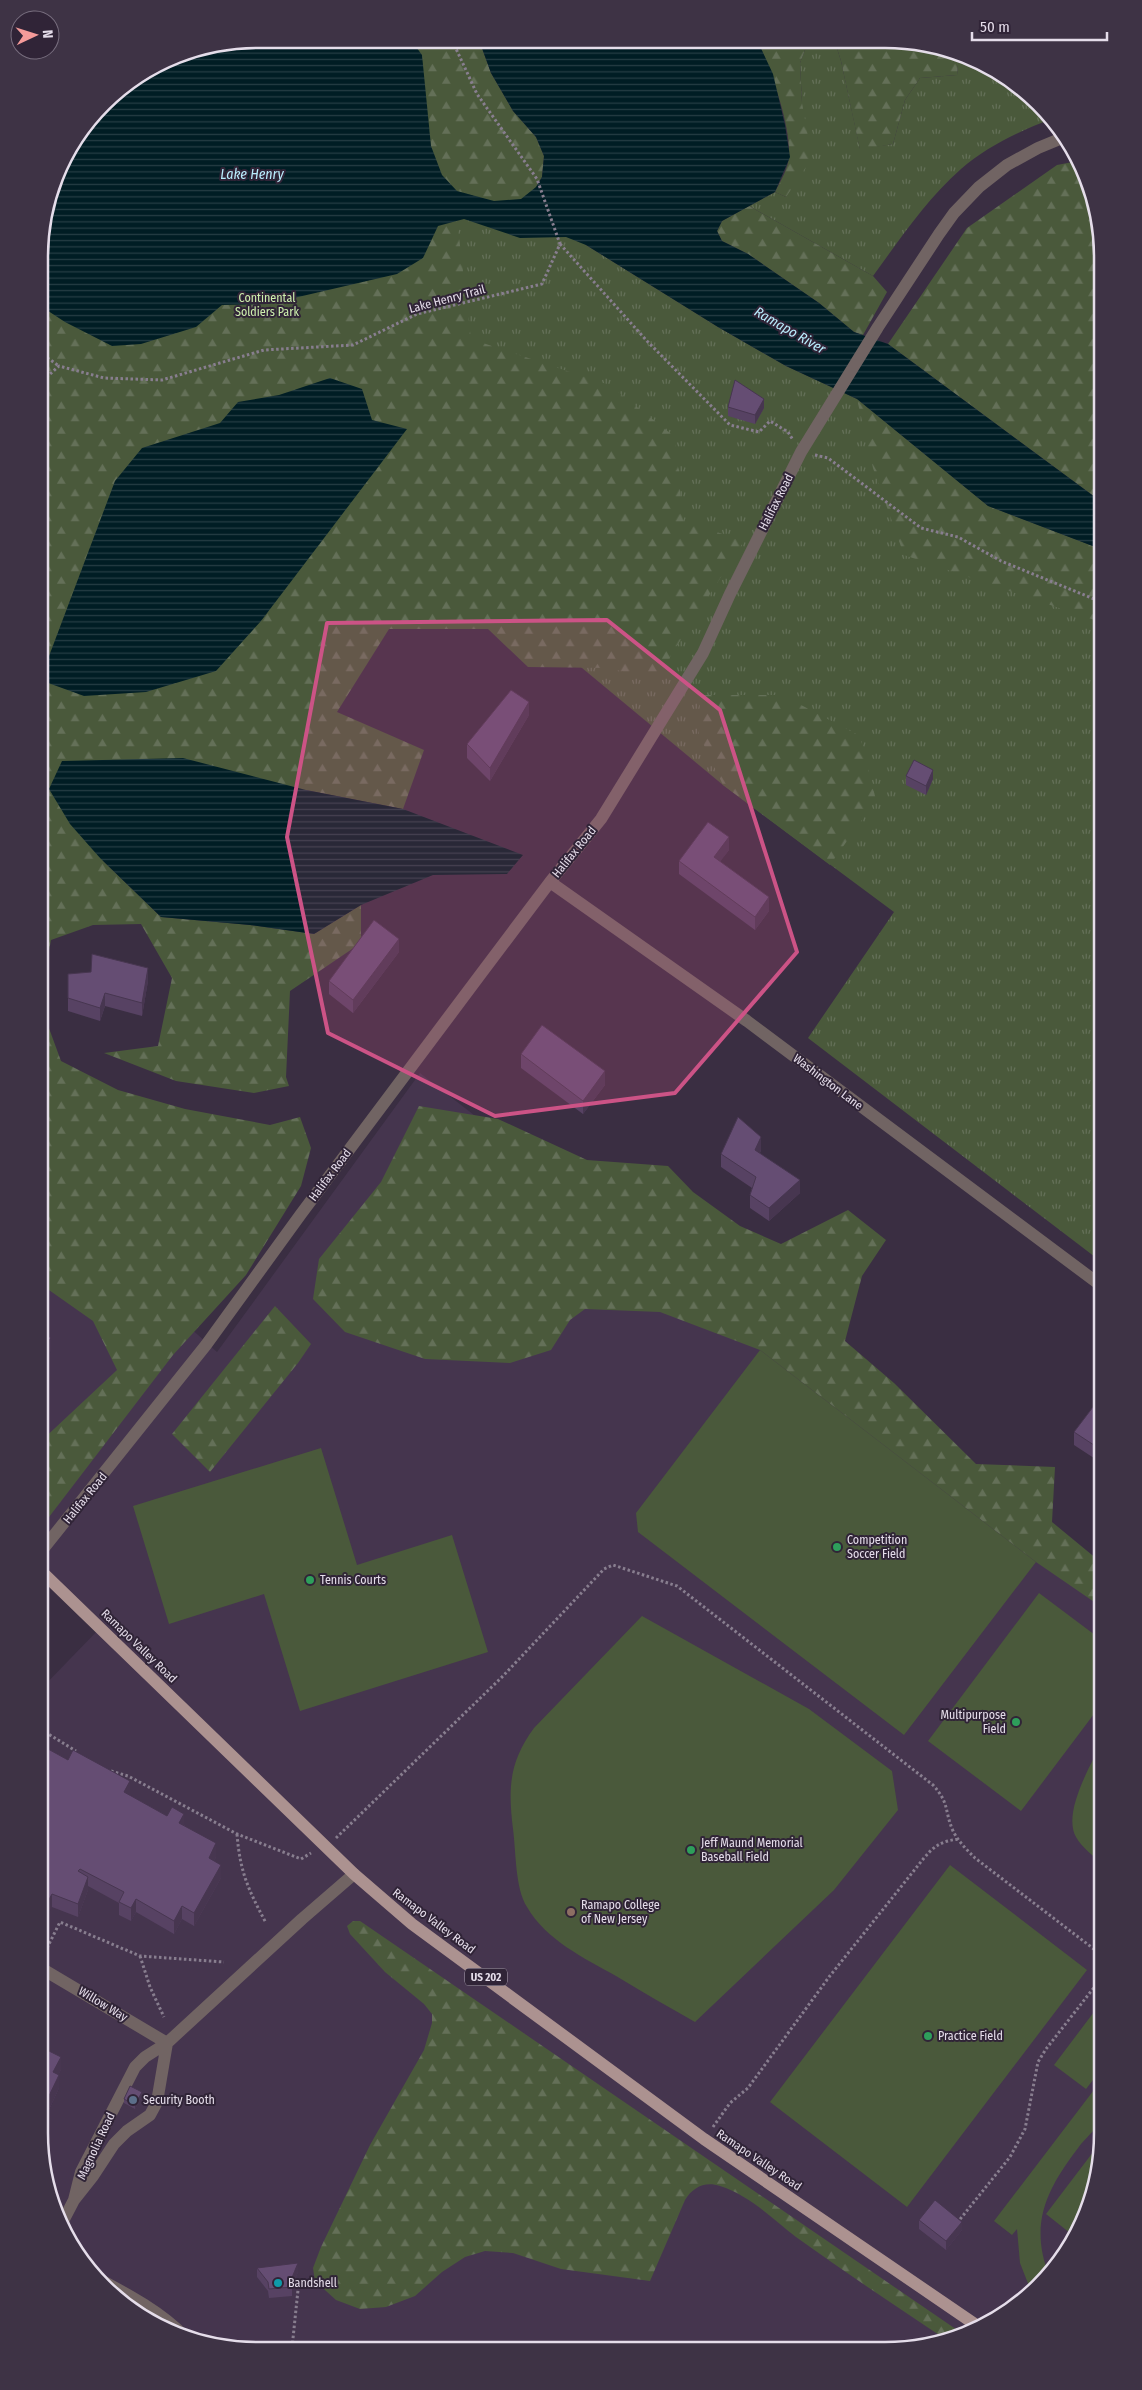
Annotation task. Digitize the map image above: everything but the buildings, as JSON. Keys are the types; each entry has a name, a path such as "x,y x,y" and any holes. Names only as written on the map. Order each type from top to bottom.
{"main road":[{"name":"Ramapo Valley Road","path":"48,1578 354,1874 412,1924 704,2139 973,2323"}],"street":[{"name":"Halifax Road","path":"48,1543 144,1426 206,1345 301,1214 550,882 601,819 703,653 730,594 801,452 878,327 954,213 979,187 1007,165 1058,140"},
{"name":"Washington Lane","path":"550,882 747,1021 1094,1280"},
{"name":"Magnolia Road","path":"74,2200 81,2172 135,2067 145,2057 167,2043 354,1874"},
{"name":"Willow Way","path":"48,1972 167,2043"},
{"name":"Magnolia Road","path":"74,2200 93,2176 114,2144 127,2131 150,2115 157,2102 167,2043"},
{"path":"65,2217 74,2200"},
{"path":"117,2289 172,2325"}],"path":[{"path":"456,48 477,94 537,179 560,242 647,341 730,424 759,432 770,421 788,432 801,452 828,458 921,528 958,537 1001,561 1094,599"},
{"name":"Lake Henry Trail","path":"48,358 59,366 104,378 162,380 264,350 353,345 416,314 542,284 560,242"},
{"path":"48,376 59,366"},
{"path":"342,1834 503,1676 604,1568 613,1565 677,1586 932,1785 944,1797 953,1830 975,1858 1094,1949"},
{"path":"48,1734 82,1755"},
{"path":"104,1769 128,1776 237,1834 301,1859"},
{"path":"237,1834 239,1860 245,1883 266,1923"},
{"path":"704,2139 730,2103 748,2088 829,1977 924,1858 939,1844 959,1840"},
{"path":"48,1946 60,1922 140,1956 224,1962"},
{"path":"140,1956 150,1987 164,2017"},
{"path":"955,2225 1010,2157 1025,2129 1038,2062 1046,2048 1094,1987"},
{"path":"293,2342 298,2290"}],"highlighted area":[{"path":"607,620 720,710 797,952 675,1093 495,1116 328,1033 287,837 327,623"}],"shaded area":[{"name":"Ramapo College of New Jersey","path":"420,1073 1094,1598 1093,2160 1087,2187 1073,2226 1051,2261 1023,2291 990,2314 965,2327 926,2338 899,2342 243,2342 203,2335 164,2321 129,2299 99,2271 76,2238 63,2213 52,2174 48,2147 48,1682 100,1628 48,1578 48,1200 217,1352"}],"green space":[{"name":"Continental Soldiers Park","path":"243,48 418,48 586,245 718,327 786,366 857,399 988,506 1094,547 1094,1256 808,1038 894,912 723,785 382,502 48,932 48,243 52,216 63,177 91,129 119,99 152,76 177,63 216,52"},
{"path":"417,48 482,48 491,73 513,111 536,137 544,156 542,177 536,187 521,199 494,201 457,191 442,175 431,146 422,55"},
{"path":"761,48 806,48 800,63 802,103 812,158 786,197 775,192 788,165 789,144 787,129 769,67"},
{"path":"806,48 837,48 860,149 893,144 905,100 920,78 957,75 958,61 978,69 1013,91 1045,122 1004,140 981,153 961,169 925,207 873,276 749,206 775,192 786,197 802,103 800,63"},
{"path":"837,48 912,49 958,61 957,75 920,78 905,100 893,144 860,150"},
{"path":"1072,162 1073,164 1087,203 1093,230 1094,496 888,344 967,228 1057,165"},
{"path":"749,206 873,276 887,292 863,335 854,332 819,303 748,254 722,241 717,231 722,221"},
{"path":"457,220 471,339 609,385 675,437 683,521 744,541 655,680 609,668 528,667 488,629 389,629 337,712 424,750 403,809 306,790 49,789 70,824 100,858 161,917 250,925 314,934 361,905 361,943 290,991 286,1077 289,1086 254,1093 176,1081 104,1053 158,1046 172,978 141,924 93,925 51,940 48,955 48,679 216,671 261,621 407,430 372,420 362,389 330,378 279,395 238,402 220,423 142,448 115,481 48,658 48,311 65,322 112,346 196,327 222,305 268,304 397,274 423,258 438,226"},
{"path":"857,399 988,506 1094,547 1094,620 904,555 873,468"},
{"path":"700,695 782,695 860,736 876,800 830,865 723,785 699,735"},
{"path":"48,1026 61,1061 118,1090 185,1109 270,1125 300,1117 311,1148 301,1186 246,1275 173,1355 48,1517 48,1435 117,1370 93,1321 48,1289"},
{"path":"419,1106 498,1119 587,1160 668,1166 693,1192 740,1226 781,1244 848,1210 886,1240 862,1276 845,1341 894,1383 976,1464 1055,1467 1052,1522 1094,1557 1094,1602 1036,1562 760,1350 660,1312 585,1309 570,1320 551,1350 510,1363 425,1359 345,1332 313,1299 319,1259 381,1182"},
{"path":"275,1306 311,1344 298,1363 210,1472 172,1434"},
{"name":"Competition Soccer Field","path":"760,1350 1036,1562 904,1735 638,1532 636,1513"},
{"name":"Tennis Courts","path":"321,1448 357,1565 452,1535 488,1652 300,1711 264,1594 169,1624 133,1506"},
{"name":"Multipurpose Field","path":"1039,1593 1094,1634 1094,1714 1021,1811 928,1741"},
{"name":"Jeff Maund Memorial Baseball Field","path":"642,1616 809,1709 892,1771 898,1810 834,1890 695,2022 579,1955 555,1939 535,1919 527,1907 520,1890 517,1869 511,1814 511,1788 512,1776 519,1752 534,1728"},
{"path":"1094,1758 1094,1856 1076,1837 1073,1827 1075,1801"},
{"name":"Practice Field","path":"950,1865 1087,1970 907,2207 770,2102"},
{"path":"353,1921 360,1921 957,2330 939,2335 796,2237 751,2201 731,2190 709,2184 700,2186 685,2200 650,2281 561,2269 513,2253 485,2251 465,2257 442,2272 415,2296 386,2307 360,2309 336,2300 315,2281 313,2268 321,2247 370,2145 424,2050 432,2023 432,2014 424,2004 385,1972 350,1934 347,1926"},
{"path":"1094,2012 1094,2079 1086,2089 1054,2065"},
{"path":"1094,2090 1094,2129 1070,2159 1051,2190 1041,2221 1043,2256 1046,2267 1029,2285 1020,2263 1017,2229 1012,2235 994,2221"},
{"path":"1094,2151 1087,2187 1079,2213 1069,2232 1046,2214"}],"water":[{"path":"243,48 417,48 422,55 431,146 442,175 457,191 494,201 521,199 536,187 542,177 544,156 536,137 513,111 491,73 482,48 761,48 773,74 785,125 790,157 775,192 722,221 717,231 722,241 748,254 819,303 854,332 888,344 1094,496 1094,547 988,506 857,399 786,366 718,327 586,245 566,237 520,238 464,219 438,226 423,258 397,274 268,304 222,305 196,327 141,344 112,346 65,322 48,311 49,230 63,177 91,129 119,99 152,76 177,63 216,52"},
{"path":"330,378 362,389 372,420 407,429 261,621 216,671 146,692 84,696 48,683 48,659 115,481 142,448 220,423 238,402 279,395"},
{"path":"183,758 306,790 403,809 523,855 507,874 433,875 361,905 314,934 250,925 161,917 100,858 70,824 49,789 62,761"}],"place":[{"name":"Competition Soccer Field","path":"837,1547"},
{"name":"Tennis Courts","path":"310,1580"},
{"name":"Multipurpose Field","path":"1016,1722"},
{"name":"Jeff Maund Memorial Baseball Field","path":"691,1850"},
{"name":"Ramapo College of New Jersey","path":"571,1912"},
{"name":"Practice Field","path":"928,2036"},
{"name":"Security Booth","path":"133,2100"},
{"name":"Bandshell","path":"278,2283"}],"water label":[{"name":"Lake Henry","path":"252,174"},
{"name":"Ramapo River","path":"790,330"}]}
